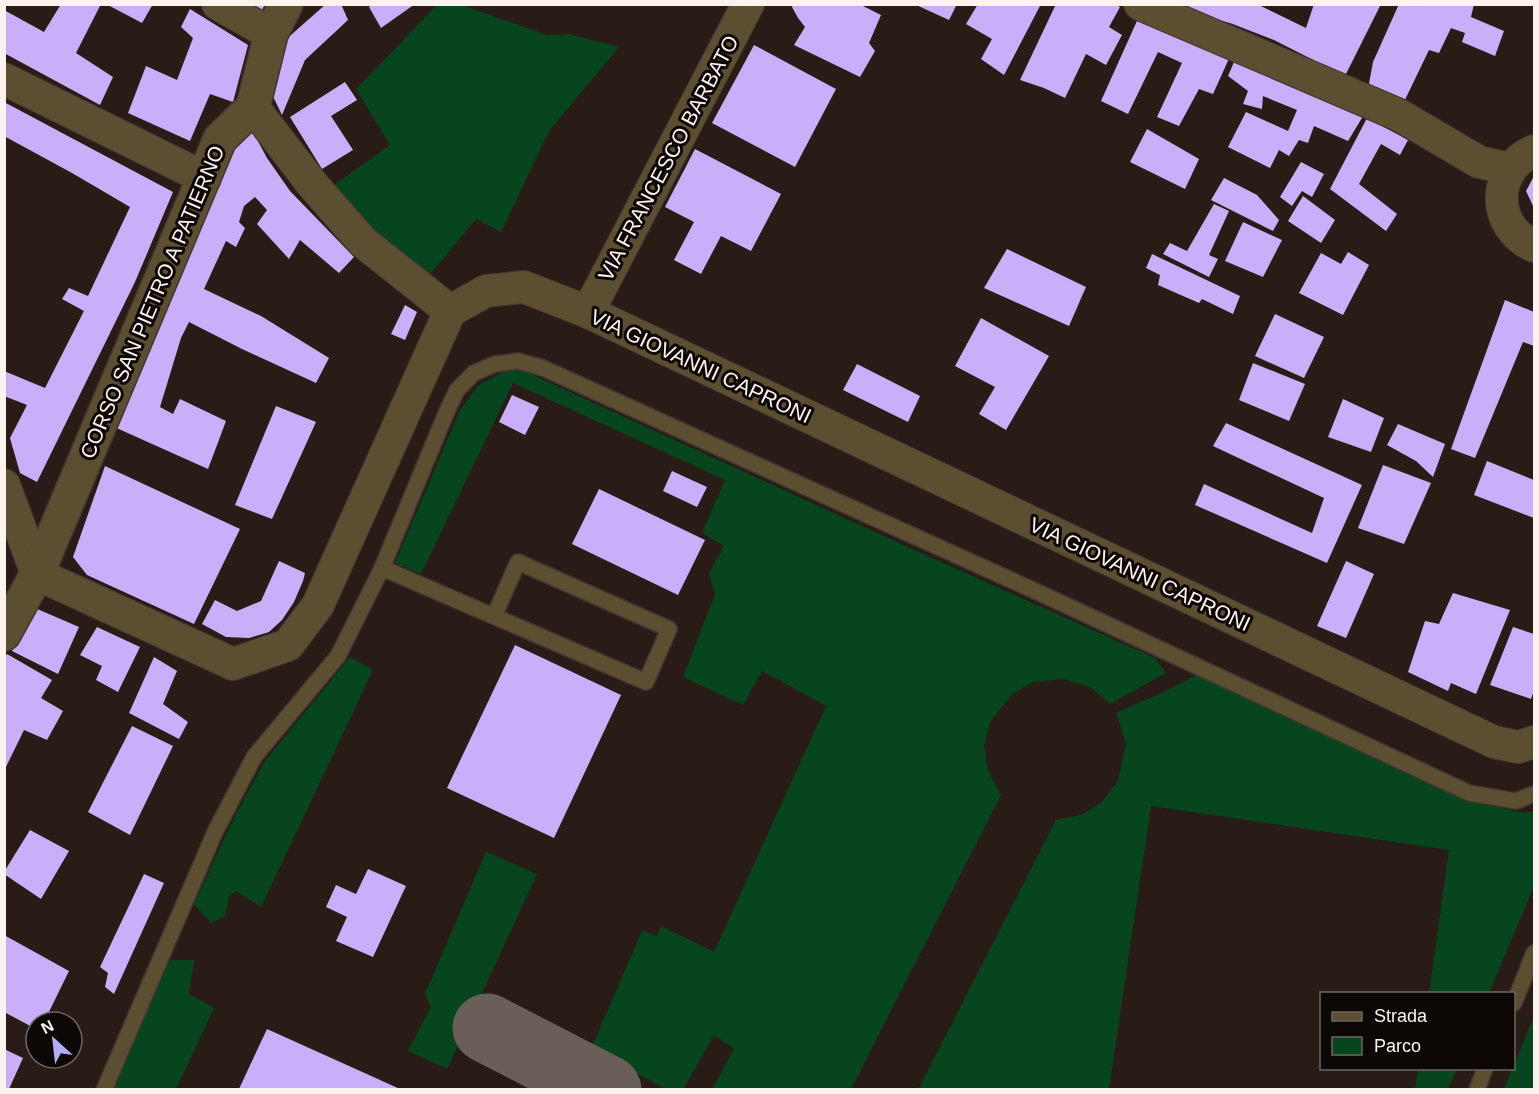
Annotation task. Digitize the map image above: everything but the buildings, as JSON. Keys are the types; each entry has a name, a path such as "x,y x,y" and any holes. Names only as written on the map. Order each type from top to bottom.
{"street":[{"path":"218,4 271,34"},
{"path":"4,485 14,538 37,574 233,664 288,645 318,605 450,311 363,242 312,184 253,107 271,34 286,4"},
{"name":"VIA FRANCESCO BARBATO","path":"588,312 748,4"},
{"path":"1140,4 1399,115 1479,162 1521,162 1502,208 1510,226 1524,241 1534,246"},
{"path":"4,79 205,178"},
{"name":"CORSO SAN PIETRO A PATIERNO","path":"4,634 37,574 220,139 253,107"},
{"name":"VIA GIOVANNI CAPRONI","path":"450,311 486,291 524,287 588,312 1494,742 1518,747 1534,742"}],"lane":[{"path":"104,1089 215,832 254,757 338,656 382,568 457,390 474,373 495,364 518,361 543,368 1000,575 1469,793 1516,801 1534,794"},
{"path":"382,568 646,682 669,629 518,562 494,616"},
{"path":"1515,1000 1534,953"},
{"path":"1477,1089 1484,1070"}],"green space":[{"path":"437,5 462,5 547,35 568,34 619,47 549,131 501,232 476,219 428,277 362,221 334,185 390,145 356,89"},
{"path":"520,369 1155,658 1166,673 1110,704 1090,687 1063,679 1033,682 1012,694 990,722 984,746 988,771 1001,795 851,1089 712,1089 734,1049 714,1035 683,1089 666,1089 591,1049 642,931 657,936 661,926 714,952 826,706 762,671 743,705 683,677 715,594 709,574 724,546 702,533 725,480 513,383 421,574 395,563 460,410 479,385 505,371"},
{"path":"350,657 373,670 261,907 236,891 229,896 225,916 211,923 194,904 234,818 265,761"},
{"path":"1197,675 1471,800 1523,813 1534,811 1534,886 1489,992 1429,992 1449,850 1151,806 1109,1089 918,1090 1056,820 1081,815 1101,803 1118,781 1126,743 1116,713"},
{"path":"486,852 537,874 447,1069 408,1051 431,1007 425,994"},
{"path":"170,960 194,960 189,994 214,1008 176,1089 110,1090"},
{"path":"1534,1016 1534,1089 1504,1089 1512,1070 1515,1070 1515,1062"},
{"path":"1418,1070 1457,1070 1448,1089 1415,1089"}],"taxiway":[{"path":"487,1028 607,1090"}]}
